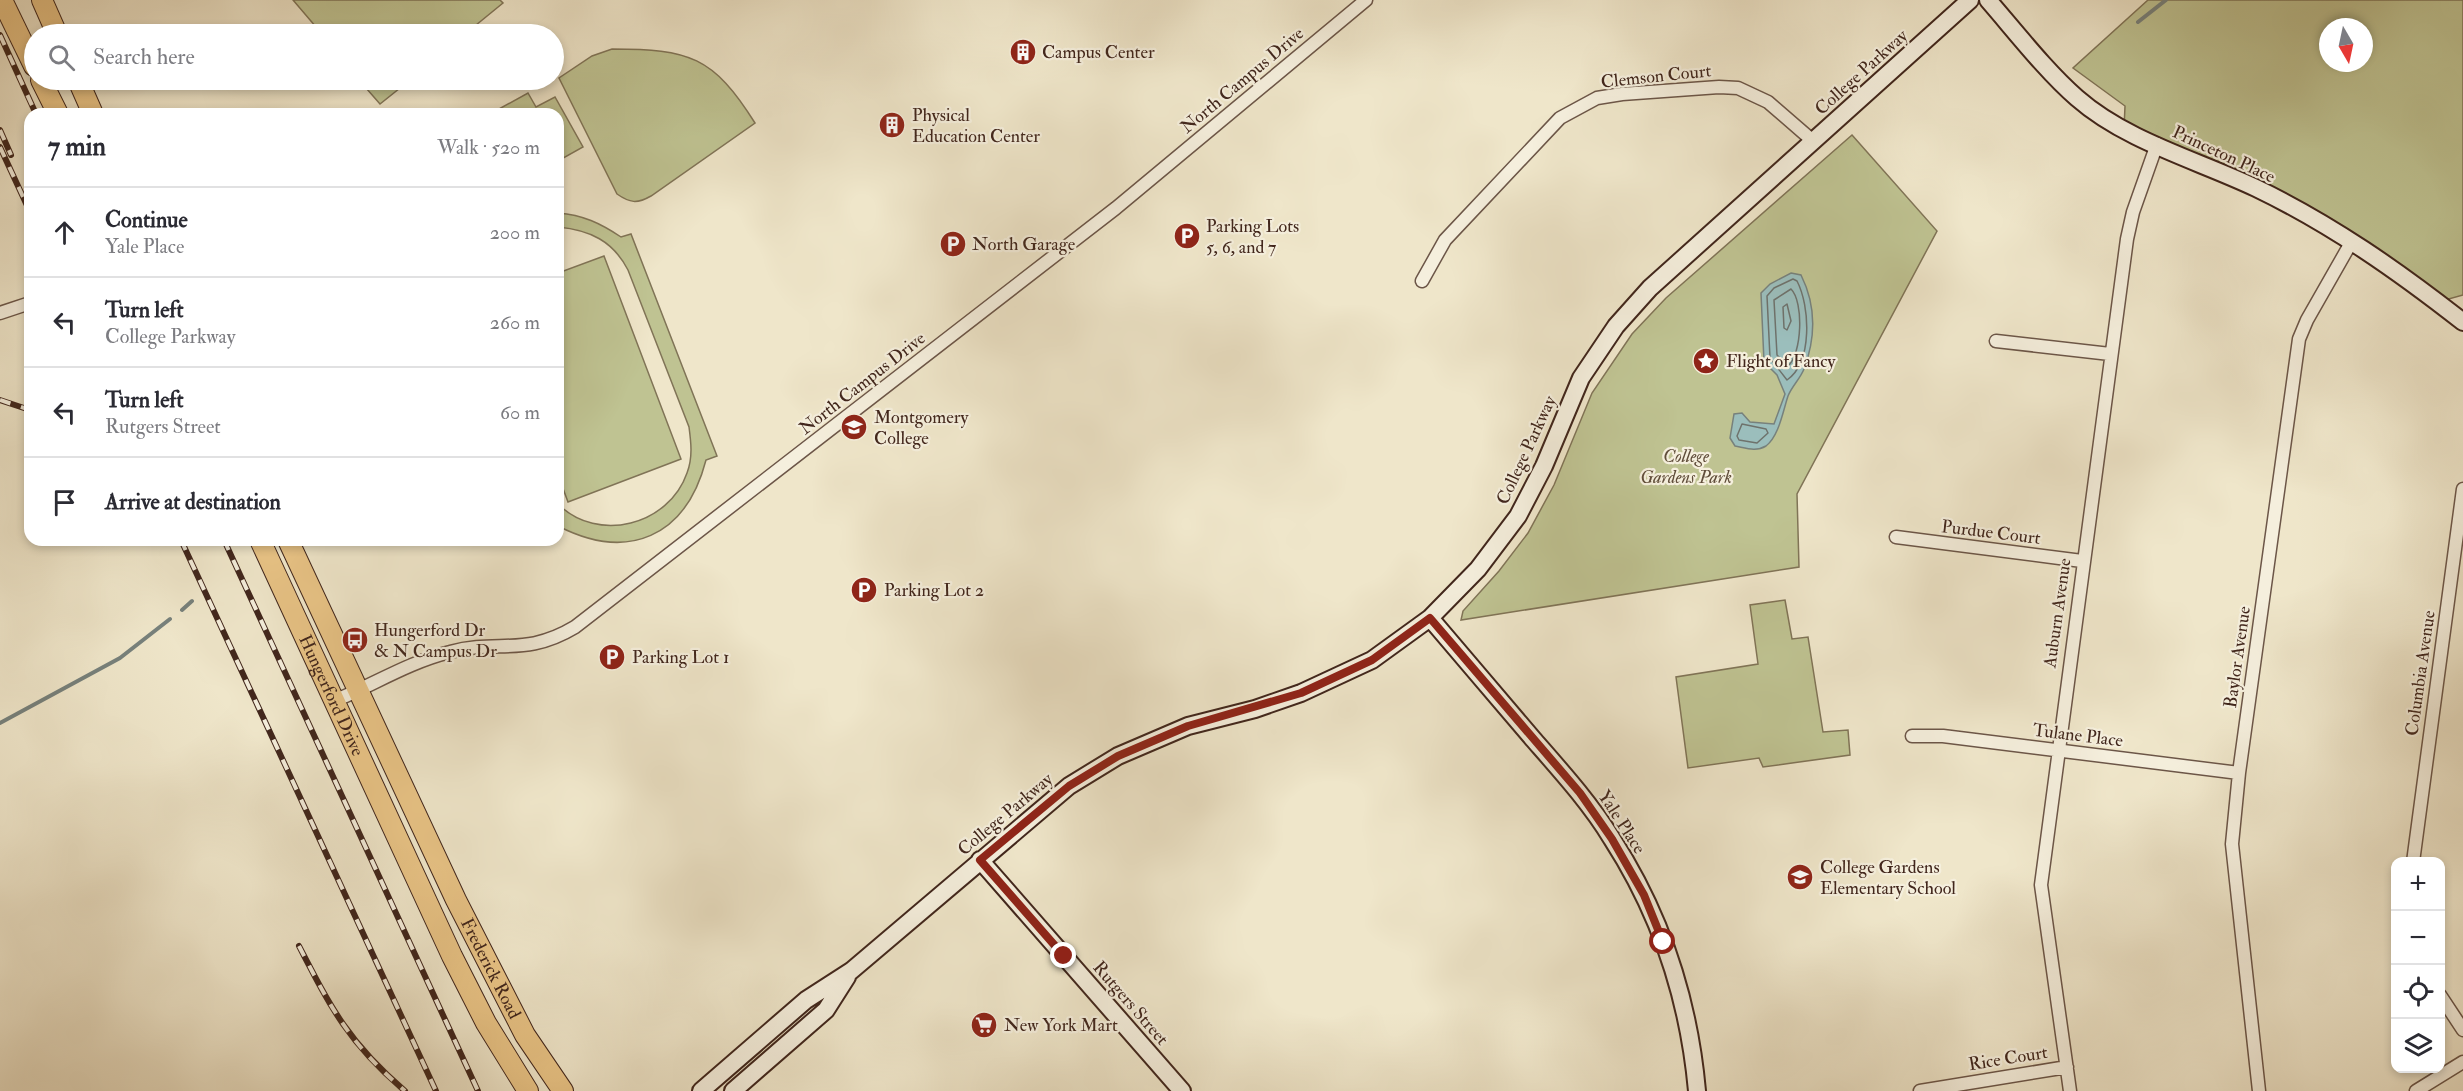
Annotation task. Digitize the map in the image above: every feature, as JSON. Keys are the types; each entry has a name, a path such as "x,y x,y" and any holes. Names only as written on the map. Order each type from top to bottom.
{"main road":[{"path":"3,0 24,45"},
{"path":"42,0 53,24"},
{"path":"46,90 55,108"},
{"path":"82,90 90,108"},
{"name":"Hungerford Drive","path":"263,546 402,853"},
{"name":"Hungerford Drive","path":"291,546 427,840"},
{"name":"Frederick Road","path":"427,840 525,1035 563,1091"},
{"name":"Frederick Road","path":"402,853 486,1023 528,1091"}],"street":[{"name":"North Campus Drive","path":"334,701 426,659 453,651 538,644 558,638 576,627 1119,206 1366,0"},
{"name":"College Parkway","path":"700,1091 806,1000 851,971 1069,786 1118,756 1188,726 1301,693 1372,660 1430,618 1478,569 1518,516 1544,466 1581,378 1616,326 1650,288 1970,0"},
{"name":"Princeton Place","path":"1988,0 2077,98 2124,129 2258,189 2352,242 2391,266 2463,322"},
{"name":"Clemson Court","path":"1422,281 1445,240 1560,118 1597,98 1719,87 1738,88 1768,102 1813,141"},
{"name":"Auburn Avenue","path":"2070,1091 2041,885 2082,561 2127,239 2133,212 2157,144"},
{"name":"Baylor Avenue","path":"2259,1091 2232,844 2239,773 2299,339 2307,320 2352,242"},
{"path":"0,313 24,305"},
{"path":"1996,341 2110,354"},
{"name":"Columbia Avenue","path":"2414,857 2463,489"},
{"name":"Purdue Court","path":"1896,537 2082,561"},
{"name":"Yale Place","path":"1430,618 1580,793 1627,864 1644,895 1670,959 1686,1015 1696,1091"},
{"name":"Tulane Place","path":"1912,736 1944,736 2239,773"},
{"name":"Rutgers Street","path":"980,860 1182,1091"},
{"name":"College Parkway","path":"733,1091 826,1010 851,971"},
{"path":"2445,1003 2463,1030"},
{"path":"2416,1091 2463,1062"},
{"name":"Rice Court","path":"1920,1091 2067,1067"}],"green space":[{"path":"293,0 500,0 503,3 477,24 313,24"},
{"path":"2148,0 2463,0 2463,295 2438,302 2352,242 2124,129 2125,106 2073,68"},
{"path":"612,49 639,49 661,51 697,61 712,70 726,83 755,123 651,196 638,201 626,199 617,194 564,88 564,75 592,56"},
{"path":"368,90 398,90 380,104"},
{"path":"528,93 536,107 555,97 561,108 501,108"},
{"path":"564,113 583,147 564,158"},
{"name":"College Gardens Park","path":"1852,135 1937,231 1797,494 1799,567 1461,620 1463,611 1499,571 1528,533 1554,485 1592,393 1632,334 1666,298"},
{"path":"564,214 591,220 621,237 631,234 717,456 706,460 697,486 684,508 669,524 651,535 630,541 608,542 584,537 564,529 564,508 574,516 592,523 612,525 631,523 649,516 665,505 678,491 687,473 691,455 689,427 628,270 622,260 608,244 590,234 564,228"},
{"path":"604,256 681,459 568,502 564,491 564,271"},
{"path":"1785,600 1792,639 1808,637 1823,732 1848,730 1850,755 1763,767 1759,758 1688,768 1676,677 1758,664 1750,605"}],"water":[{"path":"1791,273 1801,275 1812,309 1811,345 1808,357 1802,373 1788,396 1780,423 1770,442 1758,449 1735,446 1730,438 1734,414 1742,413 1750,422 1774,424 1785,394 1777,375 1764,362 1761,293 1770,284"}],"waterway":[{"path":"2138,22 2166,0"},
{"path":"182,610 192,601"},
{"path":"0,723 120,658 170,619"}],"railway":[{"path":"0,35 24,88"},
{"path":"25,90 33,108"},
{"path":"0,130 11,155"},
{"path":"0,147 24,199"},
{"path":"0,400 24,408"},
{"path":"184,546 436,1091"},
{"path":"227,546 478,1091"},
{"path":"299,946 343,1024 369,1057 405,1091"}],"place":[{"name":"Campus Center","path":"1023,52"},
{"name":"Physical Education Center","path":"892,125"},
{"name":"Parking Lots 5, 6, and 7","path":"1187,236"},
{"name":"North Garage","path":"953,244"},
{"name":"Flight of Fancy","path":"1706,361"},
{"name":"Montgomery College","path":"854,427"},
{"name":"Parking Lot 2","path":"864,590"},
{"name":"Hungerford Dr & N Campus Dr","path":"355,640"},
{"name":"Parking Lot 1","path":"612,657"},
{"name":"College Gardens Elementary School","path":"1800,877"},
{"name":"New York Mart","path":"984,1025"}],"route":[{"path":"1064,956 980,860 1069,786 1118,756 1188,726 1255,709 1301,693 1372,660 1430,618 1580,793 1612,839 1644,895 1663,942"}]}
